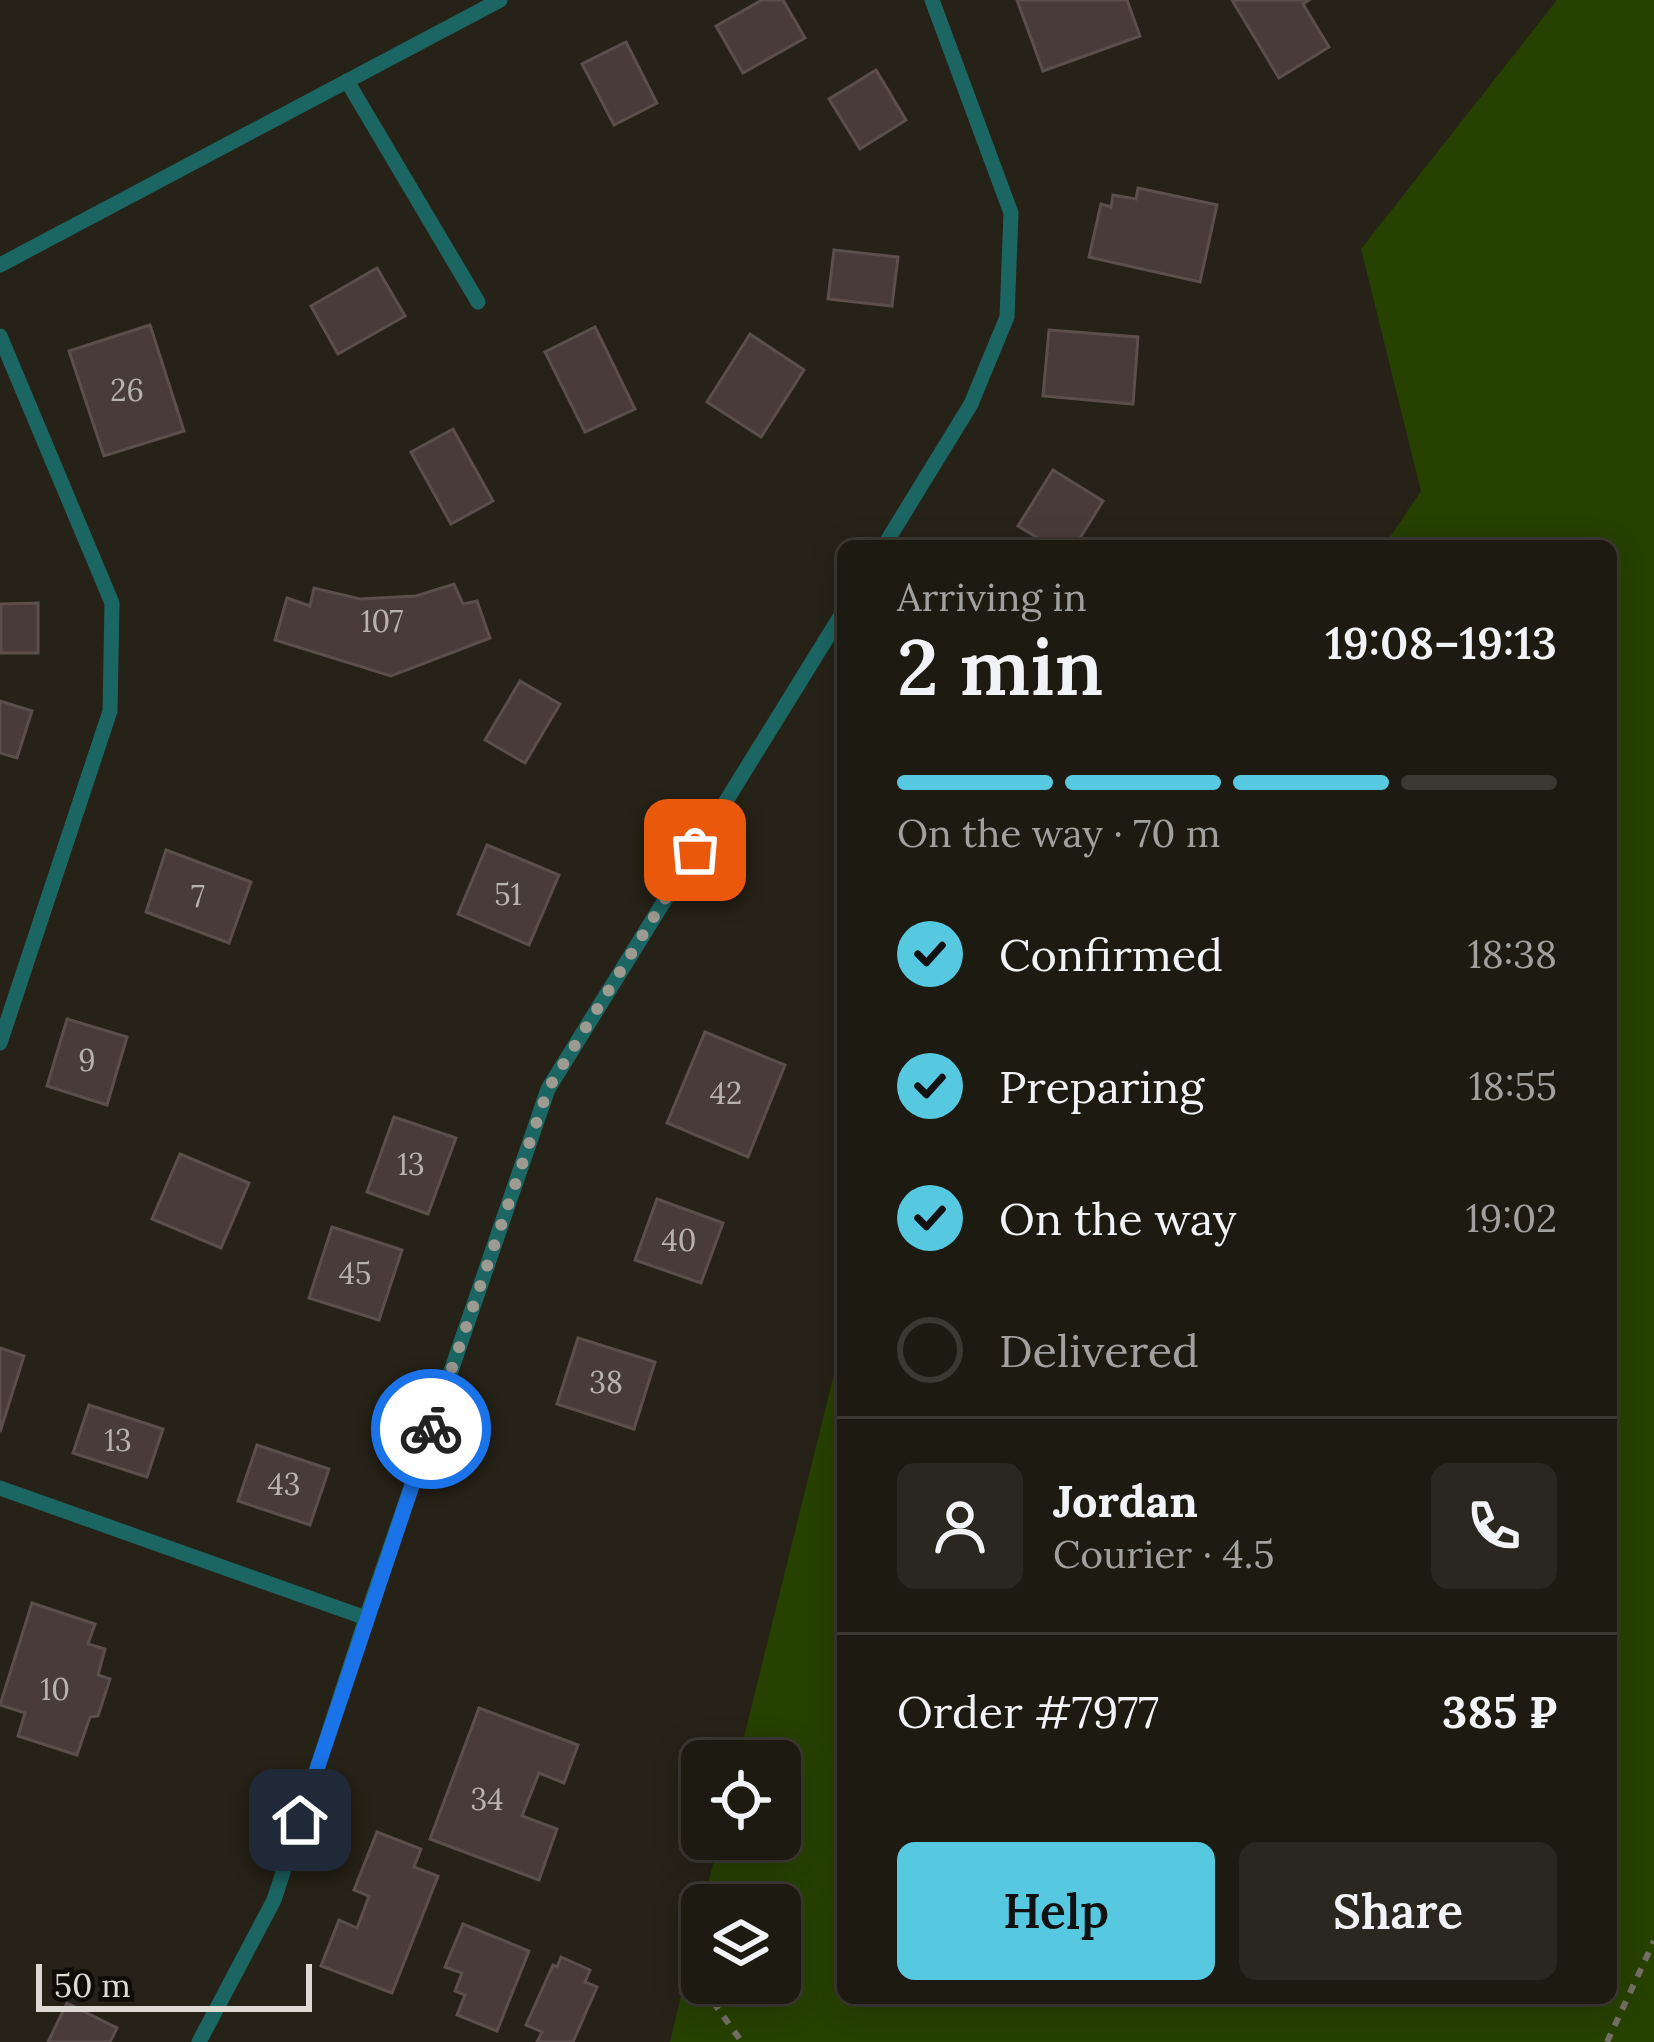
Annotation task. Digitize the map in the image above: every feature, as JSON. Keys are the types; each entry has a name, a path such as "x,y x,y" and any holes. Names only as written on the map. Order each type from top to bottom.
{"lane":[{"path":"0,266 500,0"},
{"path":"888,540 971,404 1007,317 1011,213 932,0"},
{"path":"347,81 478,302"},
{"path":"0,336 112,603 110,711 0,1043"},
{"path":"199,2042 274,1900 365,1618 548,1089 837,622"},
{"path":"0,1488 365,1618"}],"path":[{"path":"1607,2042 1654,1941"},
{"path":"714,2004 742,2042"}],"green space":[{"path":"1557,0 1654,0 1654,2042 670,2042 681,1996 681,2004 801,2004 801,1884 708,1884 714,1860 801,1860 801,1740 743,1740 837,1362 837,2004 1617,2004 1617,540 1388,540 1421,491 1361,249"}],"building":[{"path":"762,0 783,0 805,38 743,73 716,26"},
{"path":"1017,0 1127,0 1140,36 1043,71"},
{"path":"1232,0 1309,0 1303,4 1329,47 1279,78"},
{"path":"626,42 657,103 614,125 582,64"},
{"path":"876,70 906,120 860,149 829,99"},
{"path":"1138,188 1217,205 1200,282 1089,257 1101,204 1111,207 1113,195 1136,199"},
{"path":"834,250 898,257 892,306 828,299"},
{"path":"377,268 405,316 338,354 311,306"},
{"path":"150,325 184,431 104,456 69,351"},
{"path":"595,327 635,409 585,432 545,352"},
{"path":"1049,330 1138,337 1133,404 1043,396"},
{"path":"750,334 804,370 761,437 707,402"},
{"path":"453,429 493,501 451,524 411,452"},
{"path":"1053,470 1103,501 1079,540 1041,540 1018,526"},
{"path":"454,584 463,604 477,601 490,638 391,676 275,640 287,598 310,606 314,588 360,599 416,596"},
{"path":"38,603 38,653 1,653 1,604"},
{"path":"520,681 560,704 525,763 485,740"},
{"path":"0,701 32,711 17,758 0,753"},
{"path":"487,845 559,875 529,945 458,914"},
{"path":"166,850 251,882 229,943 146,912"},
{"path":"67,1019 127,1037 107,1105 47,1086"},
{"path":"705,1032 785,1065 748,1157 667,1123"},
{"path":"394,1117 456,1138 428,1214 367,1192"},
{"path":"180,1154 249,1183 221,1248 152,1219"},
{"path":"657,1199 723,1223 701,1283 635,1260"},
{"path":"332,1227 402,1250 379,1320 309,1298"},
{"path":"578,1338 655,1362 634,1429 557,1404"},
{"path":"0,1348 24,1356 0,1432"},
{"path":"89,1405 163,1429 147,1477 73,1453"},
{"path":"257,1445 329,1469 310,1525 238,1501"},
{"path":"32,1603 95,1624 88,1644 105,1649 98,1675 110,1679 98,1716 90,1717 77,1755 18,1736 25,1713 0,1705"},
{"path":"479,1708 578,1745 564,1783 539,1773 522,1816 557,1829 539,1880 430,1839"},
{"path":"377,1832 421,1849 414,1867 438,1876 392,1993 321,1966 339,1920 357,1928 369,1896 354,1890"},
{"path":"463,1924 529,1951 497,2031 457,2015 465,1995 455,1991 462,1973 445,1967"},
{"path":"561,1957 590,1970 585,1982 597,1987 573,2042 537,2042 542,2032 526,2025"},
{"path":"67,2003 117,2028 110,2042 48,2042"}],"way so far":[{"path":"431,1429 548,1089 695,850"}],"route":[{"path":"300,1820 431,1429"}]}
